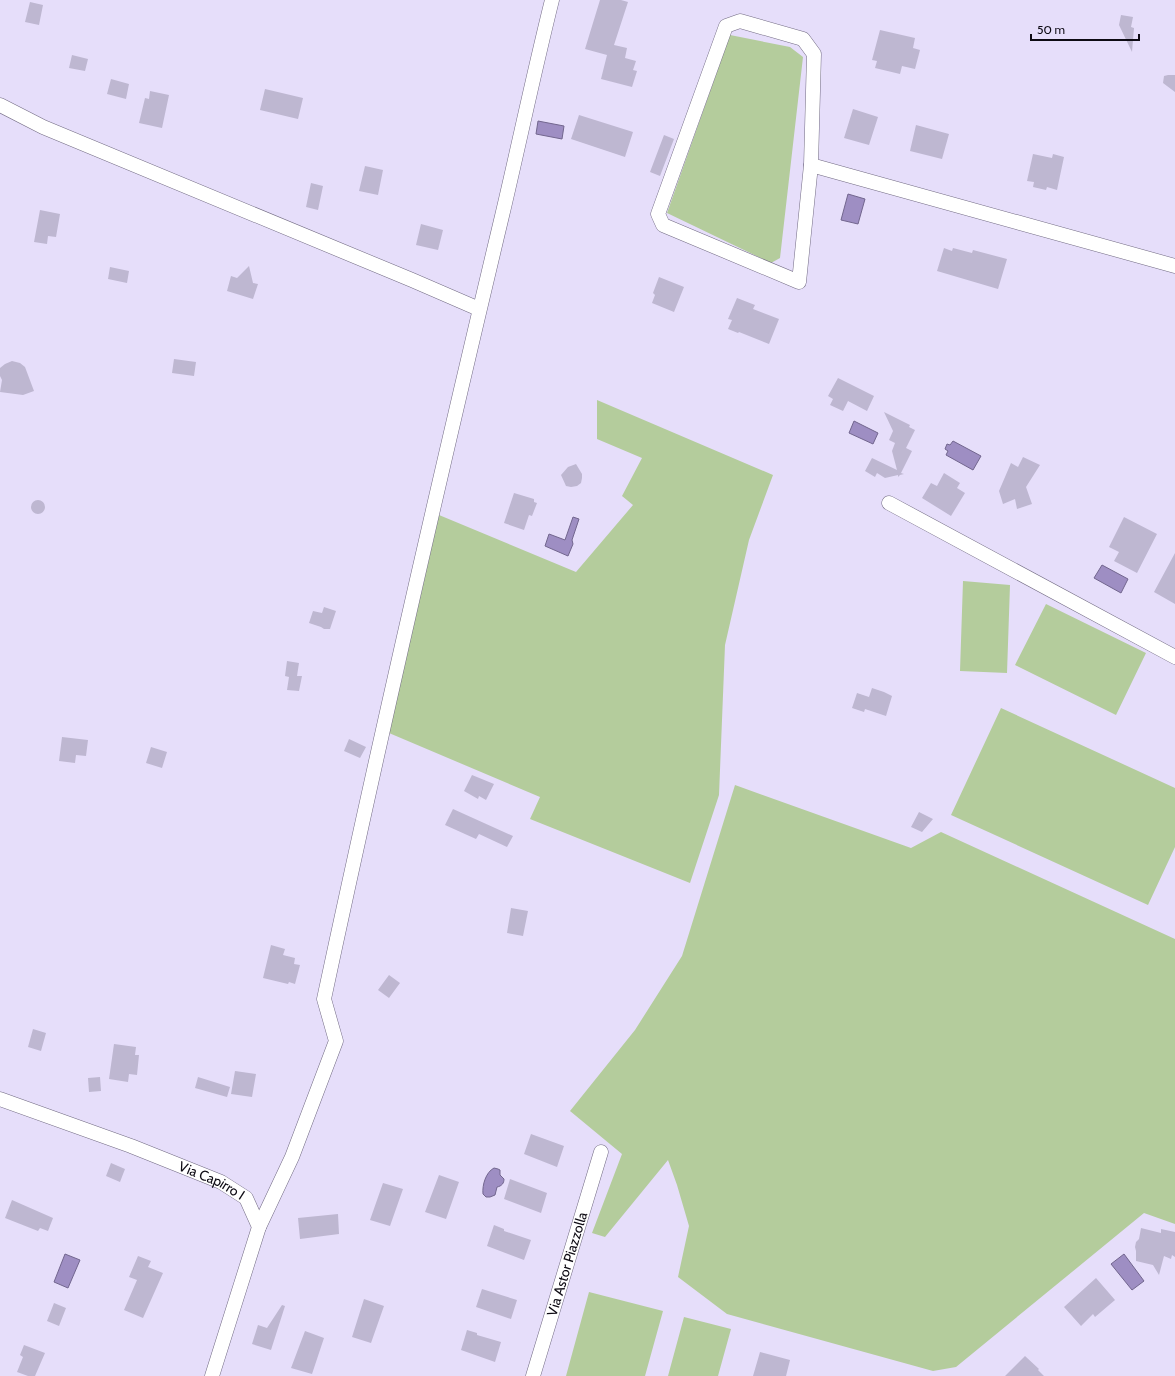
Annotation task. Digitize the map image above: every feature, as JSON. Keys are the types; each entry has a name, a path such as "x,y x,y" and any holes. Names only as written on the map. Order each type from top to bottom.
{"street":[{"path":"212,1376 259,1226 292,1157 336,1041 324,999 416,578 507,194 532,77 552,0"},
{"path":"740,21 803,39 814,54 811,165 799,282 663,225 658,214 726,26 740,21"},
{"path":"0,104 43,127 479,309"},
{"path":"811,165 1175,266"},
{"path":"889,503 1175,657"},
{"name":"Via Capirro I","path":"0,1099 131,1146 221,1182 246,1198 259,1226"},
{"name":"Via Astor Piazzolla","path":"533,1376 601,1152"}],"green space":[{"path":"730,35 790,47 803,57 780,258 771,263 667,213"},
{"path":"597,400 773,475 749,540 725,645 719,795 690,883 530,819 540,797 389,733 439,515 576,572 633,505 622,496 642,458 597,439"},
{"path":"963,581 1010,585 1007,673 960,671"},
{"path":"1046,604 1146,653 1116,715 1015,665"},
{"path":"1001,708 1175,788 1175,847 1148,905 951,815"},
{"path":"735,785 911,848 941,832 1175,939 1175,1224 1144,1213 956,1367 933,1371 727,1314 678,1277 689,1226 668,1160 605,1237 592,1233 622,1154 570,1111 635,1030 682,956"},
{"path":"589,1292 663,1311 645,1376 566,1376"},
{"path":"684,1317 731,1329 718,1376 668,1376"}],"shaded area":[{"path":"538,121 564,126 562,139 536,134"},
{"path":"848,194 865,199 858,224 841,220"},
{"path":"854,421 878,433 873,444 849,433"},
{"path":"953,441 981,456 973,470 946,455 948,451 945,449 947,444 950,445"},
{"path":"573,517 579,519 572,540 573,544 568,556 545,546 549,534 565,540"},
{"path":"1102,565 1128,579 1121,593 1094,578"},
{"path":"494,1168 500,1170 500,1175 504,1179 504,1182 497,1187 495,1195 486,1197 483,1194 484,1183 489,1172"},
{"path":"65,1254 80,1260 68,1288 54,1282"},
{"path":"1124,1254 1144,1281 1132,1290 1111,1264"}],"building":[{"path":"600,0 621,0 628,2 614,45 627,48 625,58 636,61 633,70 637,71 632,87 601,79 607,55 585,49"},
{"path":"30,2 43,5 39,25 25,22"},
{"path":"1121,15 1133,17 1131,27 1134,28 1132,52 1119,25"},
{"path":"880,30 915,38 913,48 920,50 915,69 902,66 900,74 875,68 877,61 872,60"},
{"path":"72,55 88,59 85,71 69,68"},
{"path":"1175,75 1175,92 1163,83 1164,76"},
{"path":"111,79 129,84 126,99 107,94"},
{"path":"265,89 303,98 298,119 260,110"},
{"path":"150,91 169,95 162,128 139,123 145,98 149,99"},
{"path":"853,109 878,117 869,145 844,138"},
{"path":"579,115 633,132 625,157 571,139"},
{"path":"916,125 949,134 942,159 910,151"},
{"path":"664,135 674,139 660,176 650,172"},
{"path":"1033,154 1052,158 1053,154 1064,157 1057,190 1047,187 1046,190 1033,187 1034,182 1027,181"},
{"path":"365,166 383,170 378,195 359,191"},
{"path":"311,183 323,186 318,210 306,207"},
{"path":"40,210 60,214 56,237 48,236 47,244 34,242"},
{"path":"421,224 443,230 438,250 416,245"},
{"path":"944,248 952,251 953,248 972,253 973,250 1007,259 998,289 937,271"},
{"path":"249,266 253,283 258,284 253,299 227,291 231,276 237,278"},
{"path":"110,267 129,271 127,283 108,279"},
{"path":"659,277 684,287 674,312 652,303 655,295 653,293"},
{"path":"737,298 755,305 753,309 779,319 769,344 728,329 732,320 728,319"},
{"path":"174,359 196,362 194,376 172,373"},
{"path":"12,361 20,363 25,367 34,391 23,395 0,392 2,380 0,376 0,368"},
{"path":"838,378 874,396 867,411 848,401 843,411 830,405 833,399 828,396"},
{"path":"884,412 910,425 909,427 915,430 906,448 912,451 901,473 904,474 898,477 898,475 885,478 877,473 875,477 865,471 872,458 897,470 892,451 895,443 889,440 893,431"},
{"path":"1023,457 1040,465 1026,487 1032,504 1017,509 1015,499 1003,504 999,491 1011,463 1018,467"},
{"path":"576,464 582,474 581,483 577,486 566,486 561,475 568,467"},
{"path":"944,473 960,483 957,488 965,493 951,516 922,498 931,483 937,486"},
{"path":"514,493 534,499 534,502 537,503 532,516 529,515 524,530 504,523"},
{"path":"35,500 41,500 45,504 45,510 41,514 35,514 31,510 31,504"},
{"path":"1124,517 1157,534 1137,573 1114,561 1119,552 1109,547"},
{"path":"1175,553 1175,604 1154,592"},
{"path":"324,607 336,611 330,629 324,629 309,623 313,611 322,613"},
{"path":"287,661 299,663 297,676 302,676 299,691 287,690 289,677 285,676"},
{"path":"872,688 892,696 886,716 865,709 864,712 852,708 857,693 869,697"},
{"path":"62,737 88,740 86,756 76,755 75,763 59,761"},
{"path":"349,739 366,747 360,758 344,751"},
{"path":"151,747 167,752 162,768 146,763"},
{"path":"472,775 494,784 486,800 479,796 478,799 464,791"},
{"path":"453,809 513,836 507,847 479,834 476,839 445,825"},
{"path":"919,812 933,819 922,832 911,827"},
{"path":"511,908 528,911 523,936 507,933"},
{"path":"271,945 285,949 283,955 295,958 294,964 300,965 295,984 289,982 288,984 263,978"},
{"path":"389,975 400,983 389,998 378,990"},
{"path":"33,1029 46,1033 41,1051 28,1047"},
{"path":"114,1044 136,1047 135,1055 139,1055 137,1075 129,1074 128,1082 109,1079"},
{"path":"235,1071 256,1074 252,1097 231,1094"},
{"path":"100,1077 101,1091 89,1092 88,1078"},
{"path":"198,1077 230,1087 227,1097 195,1088"},
{"path":"531,1134 564,1146 557,1167 524,1154"},
{"path":"111,1163 125,1169 120,1182 106,1176"},
{"path":"439,1175 459,1182 446,1219 425,1212"},
{"path":"510,1179 547,1193 541,1213 504,1199"},
{"path":"383,1183 403,1189 390,1226 370,1220"},
{"path":"12,1200 53,1218 48,1231 40,1228 38,1231 5,1218"},
{"path":"338,1214 339,1234 300,1239 298,1218"},
{"path":"494,1225 504,1229 504,1231 531,1240 524,1260 487,1246"},
{"path":"1141,1228 1161,1233 1161,1229 1175,1232 1175,1257 1172,1255 1171,1259 1164,1256 1159,1275 1153,1265 1136,1261 1135,1247 1136,1242 1139,1239"},
{"path":"138,1256 151,1261 148,1267 163,1273 143,1318 124,1310 137,1280 129,1277"},
{"path":"1096,1278 1115,1300 1095,1317 1093,1314 1081,1326 1064,1307"},
{"path":"482,1289 517,1300 511,1319 476,1307"},
{"path":"364,1299 384,1306 371,1343 352,1337"},
{"path":"54,1303 66,1308 59,1326 47,1321"},
{"path":"282,1305 285,1306 271,1350 252,1344 258,1325 267,1328"},
{"path":"467,1330 477,1333 477,1335 501,1342 495,1362 461,1350"},
{"path":"305,1331 324,1338 312,1374 291,1368"},
{"path":"24,1345 45,1353 35,1376 28,1376 17,1372 23,1357 20,1355"},
{"path":"760,1352 790,1360 786,1376 753,1376"},
{"path":"1025,1356 1044,1376 1005,1376"}]}
